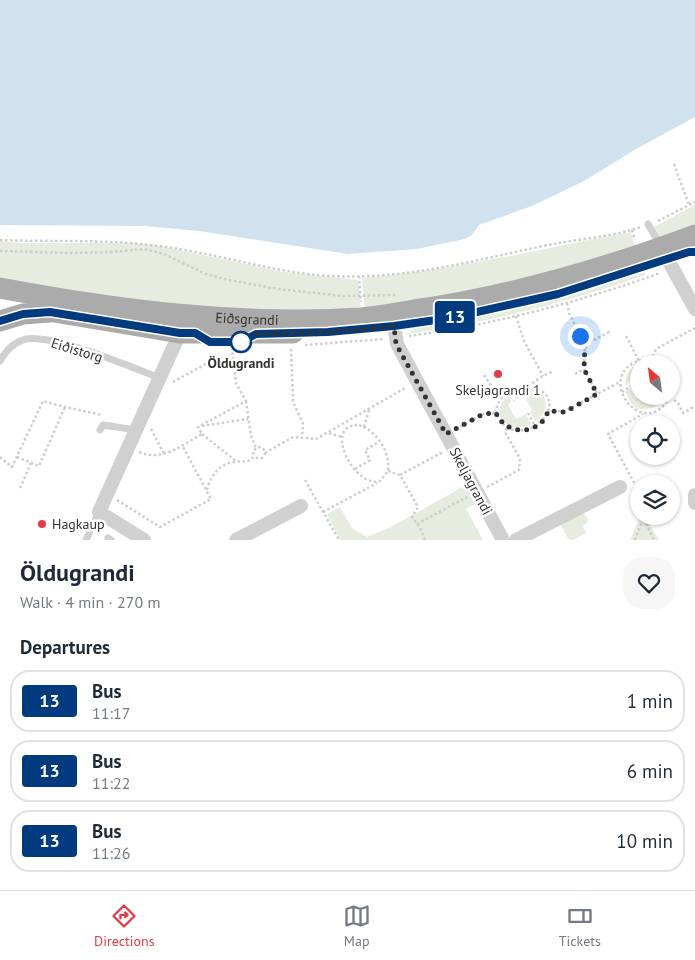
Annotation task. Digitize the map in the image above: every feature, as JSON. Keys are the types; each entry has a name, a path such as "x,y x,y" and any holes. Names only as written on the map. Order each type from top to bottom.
{"main road":[{"name":"Eiðsgrandi","path":"0,288 59,298 193,331 292,319 450,318 558,294 662,254 694,247"},
{"name":"Eiðsgrandi","path":"0,303 50,312 248,338 328,332 399,317"},
{"path":"0,322 23,314 50,312"}],"street":[{"path":"662,254 695,309"},
{"name":"Skeljagrandi","path":"399,317 396,344 503,540"},
{"path":"144,540 99,512 144,414 166,380 193,331"},
{"path":"516,540 620,487"},
{"path":"695,495 695,502"},
{"path":"236,540 301,506"}],"lane":[{"path":"648,224 662,254"},
{"name":"Eiðistorg","path":"0,361 15,343 28,339 37,339 53,341 79,349 166,380"},
{"path":"100,430 103,425 136,430"},
{"path":"86,540 99,512"}],"path":[{"path":"674,164 689,205"},
{"path":"0,240 120,242 170,248 283,270 330,276 359,276 433,269 547,245 632,230 695,202"},
{"path":"0,251 69,253 144,249 157,251 206,274 224,279 278,289 343,296 361,296 399,317 464,327 567,303 649,277 662,254 636,244 632,230"},
{"path":"647,271 649,277"},
{"path":"359,276 361,296"},
{"path":"567,303 569,313 585,345 584,369 597,394"},
{"path":"516,316 524,340 543,376"},
{"path":"654,355 656,349 695,328"},
{"path":"585,345 609,332 610,336"},
{"path":"626,336 636,355"},
{"path":"232,346 236,383 246,401 251,436 256,448"},
{"path":"291,346 292,402 303,424 302,438"},
{"path":"166,380 214,360 233,360"},
{"path":"630,366 623,373 620,382 622,392 631,407 644,414"},
{"path":"574,374 584,369"},
{"path":"528,386 543,391 548,398 547,416 541,423 529,429 507,428 502,424 496,413 500,399 508,392 528,386 553,371"},
{"path":"484,375 500,399"},
{"path":"254,456 260,459 264,456 265,452 294,437 316,439 417,382"},
{"path":"548,411 565,412 620,382"},
{"path":"622,392 630,387"},
{"path":"508,392 514,401"},
{"path":"0,456 12,467 43,401 102,415"},
{"path":"198,427 246,401"},
{"path":"630,475 608,434 664,405"},
{"path":"679,405 683,412 695,406"},
{"path":"17,457 39,466 65,407"},
{"path":"364,427 369,410"},
{"path":"446,434 483,414 496,413"},
{"path":"528,413 535,426"},
{"path":"144,414 164,454"},
{"path":"198,427 248,420"},
{"path":"323,512 380,481 388,471 388,461 380,442 374,434 359,425 350,426 343,431 342,445 354,469 371,482 380,481"},
{"path":"198,427 202,434 236,461"},
{"path":"479,491 519,470 520,459 505,432 507,428"},
{"path":"327,433 342,437"},
{"path":"128,448 150,456 164,454 202,434"},
{"path":"354,469 370,460 365,450 380,442"},
{"path":"107,494 160,527 212,499 182,445"},
{"path":"400,475 452,447"},
{"path":"256,448 263,448 265,452"},
{"path":"207,491 208,484 215,472 225,465 236,461 249,461 254,456 253,452 256,448"},
{"path":"20,488 31,463"},
{"path":"388,471 400,475 418,507 412,516 423,539"},
{"path":"305,480 339,540"},
{"path":"417,524 468,496"},
{"path":"635,540 641,525"},
{"path":"647,525 654,540"}],"shaded area":[{"path":"695,205 695,231 660,241 652,228"},
{"path":"631,232 636,249 574,270 365,311 362,278 464,265"},
{"path":"0,241 156,245 283,272 358,280 361,309 209,311 0,281"},
{"path":"644,272 646,275 587,294 498,318 407,334 413,329 504,312 593,289"},
{"path":"630,370 630,380 625,386 626,379"},
{"path":"527,388 541,392 544,396 546,404 544,412 536,422 524,395 516,400 512,393"},
{"path":"630,389 630,401 625,392"},
{"path":"508,395 511,402 508,405 516,419 526,414 531,424 515,427 503,422 500,410 502,403"},
{"path":"633,405 656,405 646,409 638,409"},
{"path":"466,485 475,504 466,509 483,540 340,540 327,514 340,507 352,528 367,537 389,528"},
{"path":"583,513 588,519 587,523 583,526 586,533 573,540 569,540 558,521"},
{"path":"636,525 650,525 659,540 630,540"}],"water":[{"path":"0,0 695,0 695,117 636,149 584,181 532,206 479,225 472,235 465,239 417,249 348,254 199,231 145,226 0,225"}],"bus line":[{"name":"13","path":"0,321 23,314 50,312 180,333 195,333 210,342 241,342 256,334 328,332 394,326 450,318 558,294 689,252 695,252"}],"place":[{"name":"Öldugrandi","path":"241,342"},
{"name":"Skeljagrandi 1","path":"498,374"},
{"name":"Hagkaup","path":"42,524"}],"route":[{"path":"241,342 256,334 328,332 394,326 396,344 446,434 483,414 496,413 502,424 507,428 516,430 529,429 541,423 547,416 548,411 565,412 597,394 584,369 585,345 580,336"}]}
